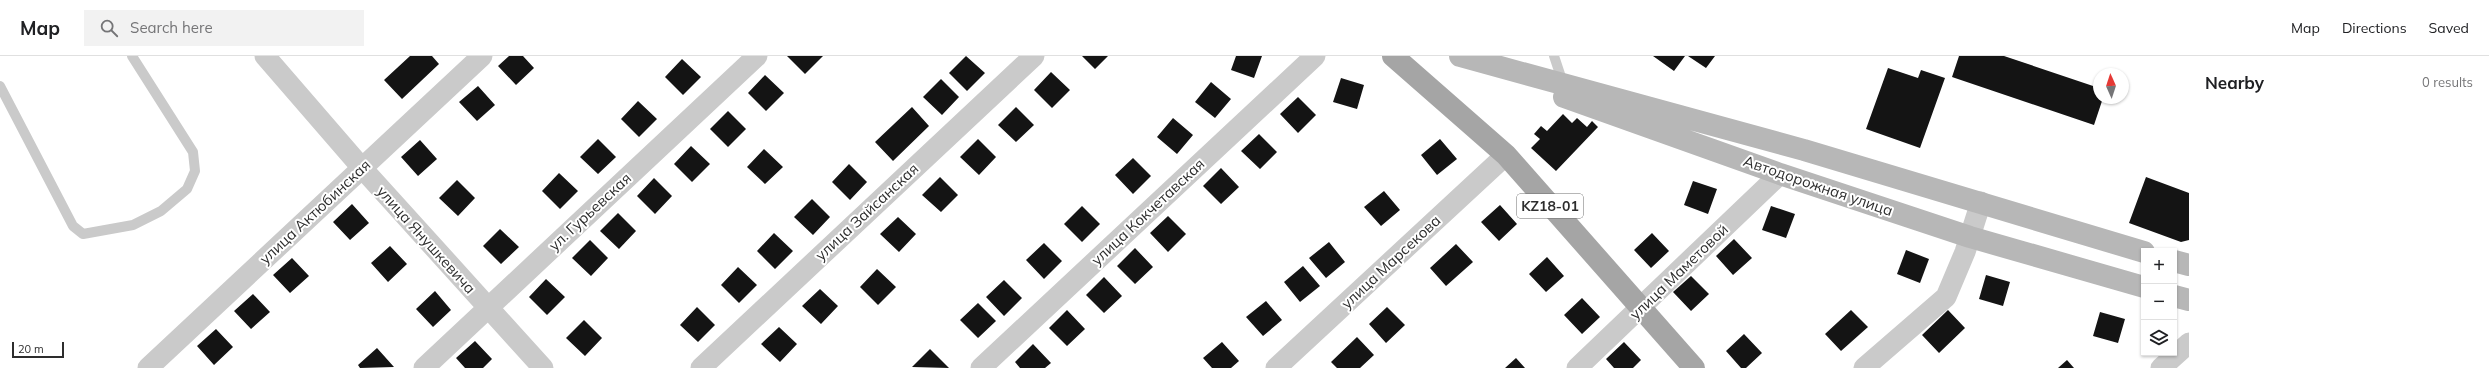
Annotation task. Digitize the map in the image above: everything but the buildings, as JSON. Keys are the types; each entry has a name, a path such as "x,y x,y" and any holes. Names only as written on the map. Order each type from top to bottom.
{"main road":[{"name":"KZ18-01","path":"1393,56 1506,155 1694,368"},
{"name":"Автодорожная улица","path":"1460,56 1804,150 2141,251"},
{"name":"Автодорожная улица","path":"1500,67 1528,84 1780,174 1970,237 2141,286"},
{"path":"2177,261 2189,265"},
{"path":"2177,297 2189,300"}],"street":[{"name":"улица Янушкевича","path":"265,56 487,309 543,368"},
{"name":"улица Актюбинская","path":"148,368 482,56"},
{"name":"ул. Гурьевская","path":"424,368 757,56"},
{"name":"улица Зайсанская","path":"700,368 1034,56"},
{"name":"улица Кокчетавская","path":"981,368 1315,56"},
{"name":"улица Марсекова","path":"1276,368 1506,155"},
{"name":"улица Маметовой","path":"1577,368 1642,308 1780,174"},
{"path":"1864,368 1946,297 1970,237 1981,202"},
{"path":"2161,368 2189,343"}],"lane":[{"path":"0,86 73,226 84,234 133,225 161,211 186,190 195,171 193,152 132,56"},
{"path":"1554,56 1563,83"}]}
